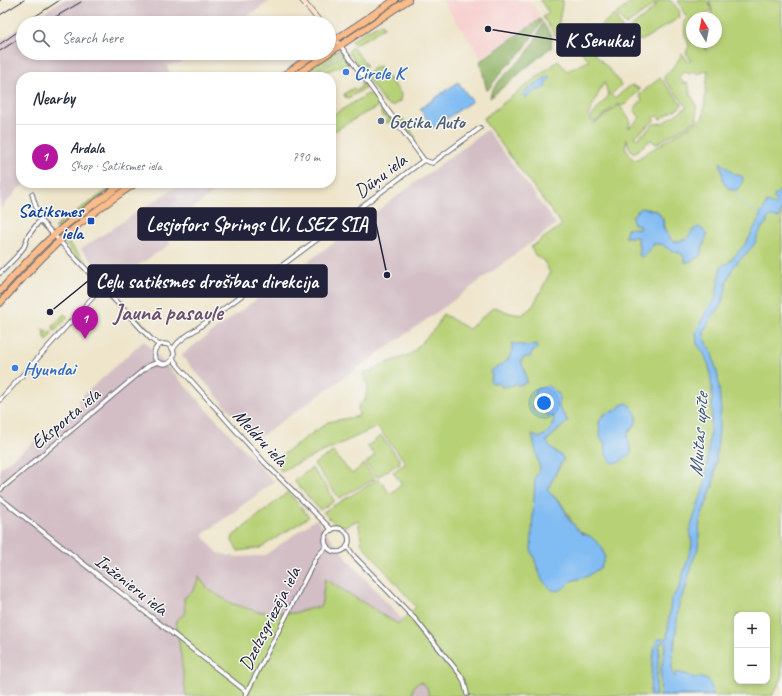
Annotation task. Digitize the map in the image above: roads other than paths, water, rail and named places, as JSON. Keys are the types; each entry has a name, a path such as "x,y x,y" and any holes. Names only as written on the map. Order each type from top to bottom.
{"highway":[{"path":"336,40 395,0"},
{"path":"336,48 408,0"},
{"path":"288,72 306,60"},
{"path":"300,72 318,60"},
{"path":"0,291 30,258 54,235 117,188"},
{"path":"0,303 32,267 59,241 88,217 129,188"}],"main road":[{"path":"302,0 315,16"},
{"path":"336,40 340,45"}],"street":[{"path":"340,45 424,160"},
{"name":"Dūņu iela","path":"173,350 179,342 424,160 432,163 480,128"},
{"path":"32,194 40,220 151,339 159,345"},
{"path":"0,273 24,247 28,236 40,220"},
{"path":"0,400 102,287"},
{"path":"151,339 155,349 154,356 158,362"},
{"name":"Dūņu iela","path":"169,345 179,342"},
{"path":"155,349 159,345 169,345 173,350 173,357 169,362"},
{"name":"Eksporta iela","path":"148,366 154,356"},
{"name":"Meldru iela","path":"173,357 179,367 265,463 325,524"},
{"name":"Eksporta iela","path":"0,490 148,366 158,362"},
{"name":"Meldru iela","path":"158,362 164,364 169,362 179,367"},
{"name":"Inženieru iela","path":"0,498 247,692"},
{"path":"325,524 332,530"},
{"path":"325,524 328,532 325,540 330,549 337,552 348,546"},
{"path":"328,532 338,528 345,531 349,537 348,546 353,555"},
{"name":"Dzelzsgriezēja iela","path":"245,696 316,558 327,546"},
{"name":"Dzelzsgriezēja iela","path":"320,553 330,549"},
{"path":"344,549 353,555 416,620 459,673 464,681 467,694"}],"water":[{"path":"548,76 551,78 546,82 546,88 538,90 525,98 523,94 525,91"},
{"path":"458,82 472,101 433,128 420,109"},
{"path":"720,162 734,174 742,176 743,179 741,186 736,190 731,190 724,184"},
{"path":"782,189 782,208 779,218 770,217 767,219 767,223 762,227 754,245 734,266 727,281 725,294 721,305 704,331 705,341 711,350 718,376 721,410 714,481 700,520 698,549 692,563 686,588 679,603 672,668 674,677 676,676 676,672 695,678 698,677 709,680 714,695 660,696 661,668 666,642 660,643 655,696 650,696 654,649 658,639 667,639 671,599 679,588 692,545 690,529 705,483 712,411 712,389 709,366 704,354 697,344 696,332 707,309 715,300 721,266 728,263 747,242 767,202 775,205 777,203 773,197"},
{"path":"641,208 657,211 663,219 663,227 674,242 687,239 694,229 700,227 707,234 700,256 686,263 682,254 670,250 661,244 654,244 643,257 639,255 640,249 637,237 625,237 627,229 639,229 640,226 633,223 632,216"},
{"path":"512,343 527,346 537,344 537,349 532,352 530,357 524,357 521,362 527,382 518,386 517,383 502,387 499,383 492,383 490,381 492,376 490,371 507,361 511,354"},
{"path":"548,386 559,394 559,408 568,421 546,441 553,450 564,458 547,490 561,504 570,521 582,534 590,536 602,547 605,558 601,567 588,576 571,581 559,591 552,590 542,580 531,550 535,478 540,469 532,434 538,438 545,435 553,424 554,416 548,416 543,409 533,408 536,389"},
{"path":"626,403 630,405 637,415 636,423 627,435 632,453 620,462 612,463 606,455 605,444 600,437 599,421 603,415 618,409 621,405"}],"waterway":[{"path":"736,190 738,199 748,208 760,214"},
{"path":"5,274 13,265"}],"railway":[{"path":"0,15 24,0"},
{"path":"36,16 60,0"},
{"path":"57,16 81,2"},
{"path":"0,44 16,33"},
{"path":"0,51 16,41"}],"place":[{"name":"K Senukai","path":"488,29"},
{"name":"Circle K","path":"346,72"},
{"name":"Gotika Auto","path":"381,121"},
{"name":"Satiksmes iela","path":"91,221"},
{"name":"Lesjofors Springs LV, LSEZ SIA","path":"387,275"},
{"name":"Ceļu satiksmes drošības direkcija","path":"50,312"},
{"name":"Ardala","path":"85,339"},
{"name":"Hyundai","path":"15,368"}],"district":[{"name":"Jaunā pasaule","path":"168,312"}],"water label":[{"name":"Muitas upīte","path":"698,435"}]}
